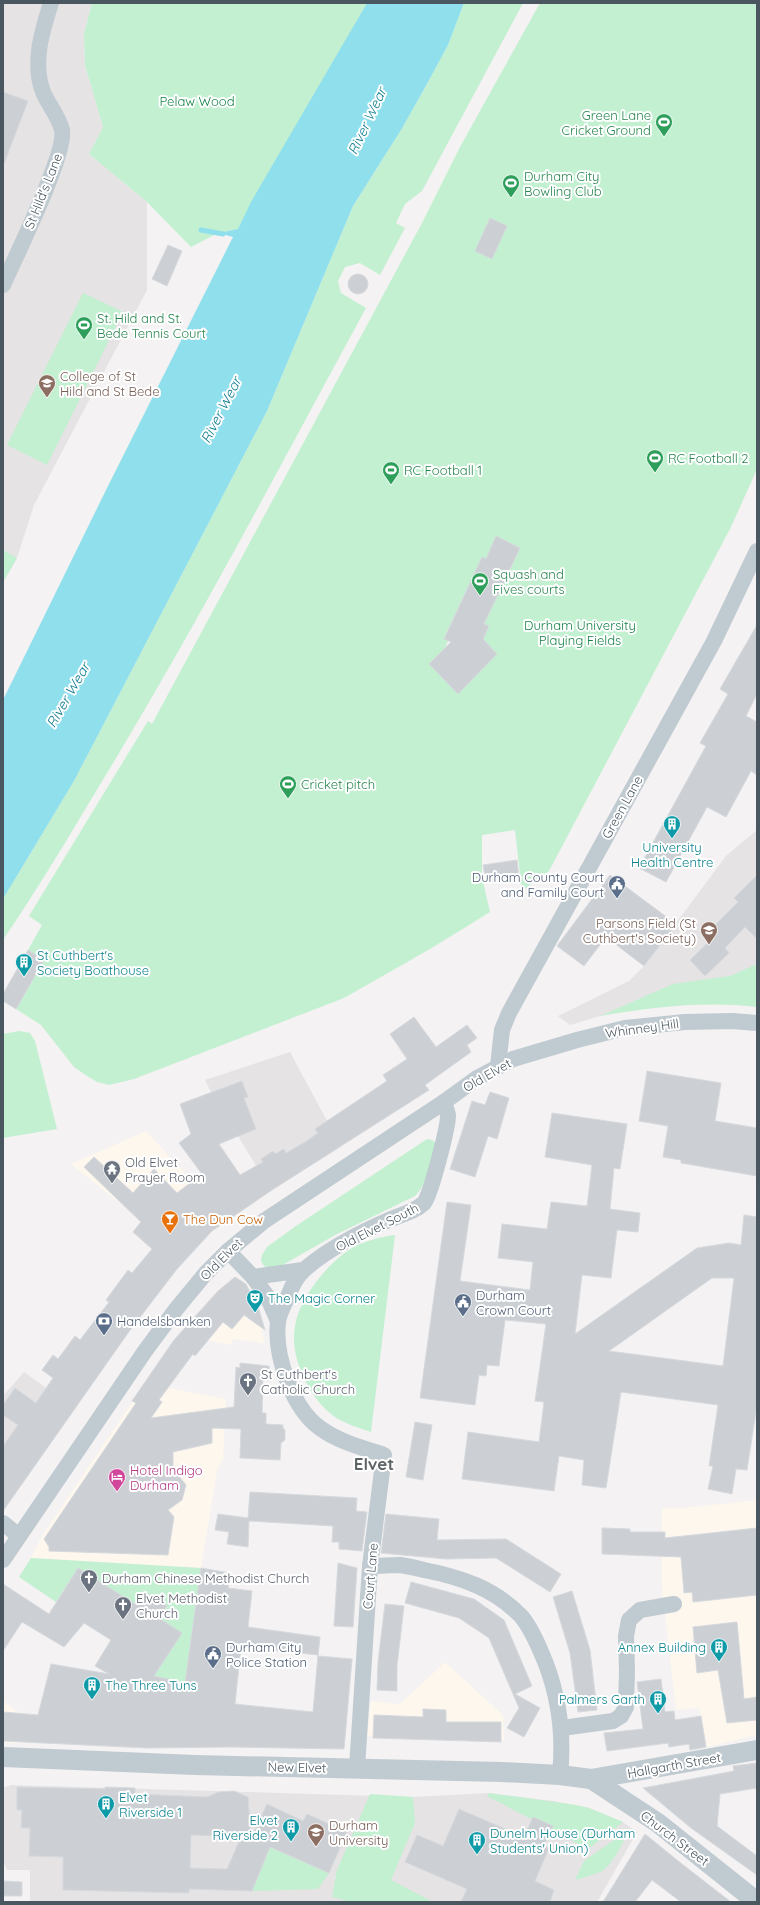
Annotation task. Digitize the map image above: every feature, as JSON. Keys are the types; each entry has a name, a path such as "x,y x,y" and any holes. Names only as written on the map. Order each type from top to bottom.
{"street":[{"name":"St Hild's Lane","path":"3,285 43,194 61,146 62,130 39,79 39,50 51,3"},
{"path":"32,93 39,79"},
{"name":"Green Lane","path":"498,1066 502,1030 509,1013 714,641 757,551"},
{"name":"Whinney Hill","path":"530,1053 633,1027 685,1022 732,1021 757,1023"},
{"name":"Old Elvet","path":"3,1560 145,1351 182,1302 228,1251 269,1218 444,1102 477,1078 498,1066 530,1053"},
{"name":"Old Elvet South","path":"278,1321 292,1287 303,1270 326,1253 391,1219 412,1212 425,1202 446,1132 448,1115 444,1102"},
{"name":"Old Elvet South","path":"228,1251 253,1277 267,1296 278,1321 280,1354 291,1390 303,1410 319,1428"},
{"name":"Old Elvet South","path":"253,1277 303,1270"},
{"name":"Court Lane","path":"319,1428 339,1439 384,1455 370,1566 357,1768"},
{"path":"3,1523 19,1536"},
{"path":"370,1566 401,1565 459,1578 487,1590 502,1599 522,1617 539,1646 553,1684 562,1728 560,1775"},
{"path":"562,1728 613,1721 621,1716 626,1707 626,1636 629,1620 640,1610 674,1604"},
{"name":"Hallgarth Street","path":"590,1779 757,1750"},
{"name":"New Elvet","path":"3,1757 234,1766 357,1768 560,1775 590,1779"},
{"name":"Church Street","path":"590,1779 658,1823 757,1902"}],"shaded area":[{"name":"College of St Hild and St Bede","path":"3,3 92,3 84,34 85,65 103,127 89,154 147,202 147,290 34,505 17,558 3,582"},
{"name":"Parsons Field (St Cuthbert's Society)","path":"757,830 757,1007 730,1004 697,1004 649,1007 600,1016 570,1025 558,1016 629,981 644,966 726,856"},
{"path":"290,1052 342,1146 317,1162 305,1142 286,1154 299,1173 271,1190 205,1080"},
{"path":"146,1131 197,1186 142,1221 71,1164"},
{"path":"235,1277 246,1283 259,1310 264,1343 232,1339 231,1345 207,1340 184,1330 218,1291"},
{"path":"24,1372 75,1409 25,1479 3,1463 3,1396"},
{"path":"150,1376 168,1388 226,1399 223,1460 218,1467 201,1568 31,1558 42,1536"},
{"path":"757,1500 757,1735 706,1747 699,1708 676,1710 662,1588 662,1508 683,1508"},
{"path":"445,1662 503,1715 504,1740 367,1736 371,1701 400,1704"},
{"path":"3,1701 21,1714 19,1743 3,1743"},
{"name":"Durham University","path":"11,1785 413,1797 489,1793 553,1801 589,1808 623,1822 637,1832 597,1902 30,1902 30,1870 7,1870 3,1862 3,1788"}],"green space":[{"name":"Pelaw Wood","path":"92,3 367,3 238,229 218,233 191,247 147,202 89,154 103,127 85,65 84,34"},
{"path":"464,3 523,3 422,191 405,204 396,223 405,228 380,275 360,263 345,267 338,281 341,293 366,308 238,545 172,662 67,839 3,940 3,899 74,781 267,411 353,206 401,130 427,84 448,45"},
{"name":"Durham University Playing Fields","path":"540,3 757,3 757,469 731,527 549,871 522,891 515,830 482,835 482,877 490,912 430,949 344,998 134,1079 109,1085 97,1082 74,1067 41,1025 16,1009 44,960 28,950 42,925 29,916 148,721 152,724 422,223 460,147","holes":["496,537 520,548 484,624 489,626 483,639 497,654 458,694 429,664 445,648 448,641 444,638 482,557 486,559"]},
{"path":"83,293 123,312 47,465 7,445"},
{"path":"3,550 17,558 3,582"},
{"path":"757,964 757,1007 737,1005 678,1006 600,1016 673,984 730,976"},
{"path":"19,1031 30,1033 35,1041 57,1129 3,1138 3,1034"},
{"path":"427,1139 436,1143 426,1178 415,1196 335,1235 281,1266 269,1268 264,1266 261,1261 262,1255 267,1247"},
{"path":"395,1235 371,1432 348,1424 335,1417 316,1399 298,1364 294,1345 294,1332 298,1315 309,1292 335,1261 354,1247 374,1239"},
{"path":"31,1558 201,1568 185,1683 139,1673 130,1655 157,1672 181,1633 159,1618 167,1607 143,1591 135,1604 78,1568 56,1602 19,1577"},
{"path":"489,1793 576,1805 589,1808 623,1822 588,1849 487,1796"},
{"path":"370,1794 413,1797 415,1823 391,1880 433,1902 351,1902 332,1897 337,1870"},
{"path":"627,1831 618,1852 606,1868 602,1871 575,1880 584,1861"},
{"path":"270,1847 329,1873 318,1889 252,1891"}],"water":[{"name":"River Wear","path":"367,3 464,3 448,45 427,84 401,130 353,206 267,411 74,781 3,899 3,700 233,237 218,233 238,229 251,202"}],"building":[{"path":"3,92 28,101 4,164 3,164"},
{"path":"490,218 507,226 492,259 475,251"},
{"path":"168,245 182,251 167,286 152,279"},
{"path":"358,274 365,277 368,284 365,291 358,294 351,291 348,284 351,277"},
{"name":"Squash and Fives courts","path":"496,536 520,548 484,624 489,626 483,639 497,654 458,694 429,664 451,642 444,639 482,557 486,559"},
{"path":"757,625 757,694 746,716 757,722 757,775 751,771 726,817 707,807 666,882 639,868 706,746 700,743 728,694 720,689"},
{"path":"517,860 519,877 486,882 483,865"},
{"name":"Durham County Court and Family Court","path":"610,875 676,924 644,966 606,937 584,966 557,946"},
{"path":"757,875 757,939 745,927 725,948 729,953 705,976 690,960 718,933 712,928 738,902 734,898"},
{"name":"St Cuthbert's Society Boathouse","path":"28,950 44,960 16,1009 3,1001 3,994"},
{"path":"414,1017 436,1047 467,1025 477,1038 467,1045 471,1052 425,1085 429,1090 272,1190 212,1231 177,1269 128,1333 3,1511 3,1446 18,1425 3,1415 3,1405 15,1388 36,1403 53,1378 42,1370 53,1355 58,1359 75,1336 80,1340 109,1302 106,1300 128,1270 132,1273 152,1249 133,1232 141,1222 84,1167 94,1157 133,1193 154,1169 177,1193 202,1174 179,1143 191,1134 180,1104 242,1081 248,1097 244,1098 256,1129 219,1144 240,1175 263,1162 261,1159 273,1151 275,1154 284,1149 286,1153 305,1142 318,1133 315,1129 387,1081 383,1075 407,1059 390,1034"},
{"path":"647,1071 721,1083 715,1121 757,1128 757,1176 681,1163 681,1160 663,1157 668,1126 639,1121"},
{"path":"490,1092 509,1098 497,1139 488,1136 475,1177 450,1169 472,1101 485,1105"},
{"path":"552,1113 627,1124 620,1169 614,1168 610,1209 640,1213 638,1232 617,1230 611,1278 582,1275 575,1334 697,1248 729,1243 741,1245 744,1215 757,1217 757,1405 747,1470 736,1469 732,1494 708,1489 713,1466 709,1466 718,1405 621,1392 606,1488 582,1485 584,1460 559,1456 554,1491 462,1479 468,1432 539,1442 544,1402 535,1401 546,1324 505,1320 499,1366 487,1365 486,1376 479,1375 475,1405 420,1398 447,1202 471,1205 460,1281 530,1290 533,1262 498,1258 502,1224 547,1229 551,1202 587,1206 592,1165 545,1157","holes":["712,1278 734,1278 723,1366 609,1351"]},
{"path":"235,1277 246,1284 259,1310 265,1330 244,1315 232,1329 223,1322 195,1356 193,1354 181,1370 159,1400 162,1402 151,1418 234,1407 236,1367 240,1368 240,1363 269,1366 272,1380 263,1380 262,1413 266,1413 266,1424 283,1425 285,1430 285,1440 281,1443 280,1460 240,1458 241,1429 212,1428 212,1443 173,1452 173,1469 186,1485 182,1500 168,1510 174,1517 168,1555 49,1551 49,1547 44,1539 136,1403 132,1401 174,1340 218,1291"},
{"path":"415,1422 432,1425 423,1480 406,1477"},
{"path":"250,1492 357,1498 356,1511 367,1512 362,1551 339,1549 339,1542 332,1542 333,1526 249,1521 248,1547 227,1544 229,1532 215,1530 218,1514 248,1518"},
{"path":"386,1514 439,1519 437,1540 506,1539 561,1574 550,1592 496,1558 446,1559 381,1553"},
{"path":"602,1528 630,1529 630,1532 665,1532 665,1538 757,1528 757,1595 693,1602 692,1592 684,1593 681,1557 602,1554"},
{"path":"338,1563 357,1568 353,1627 334,1626"},
{"path":"78,1568 135,1604 143,1591 167,1606 159,1618 182,1633 154,1676 185,1683 201,1568 230,1573 228,1588 252,1591 248,1627 320,1637 318,1656 352,1659 344,1749 230,1747 147,1748 3,1741 3,1712 38,1715 51,1664 109,1674 95,1666 111,1640 84,1623 64,1647 22,1622 3,1651 3,1584 49,1614","holes":["241,1647 318,1655 313,1712 235,1704"]},
{"path":"411,1582 474,1599 504,1620 532,1686 515,1694 540,1708 524,1737 507,1728 519,1708 489,1638 459,1618 405,1603"},
{"path":"572,1591 590,1650 597,1710 578,1712 570,1653 553,1597"},
{"path":"385,1604 404,1606 397,1666 397,1691 377,1690 378,1662"},
{"name":"Annex Building","path":"737,1622 744,1699 757,1697 757,1720 727,1723 718,1670 697,1673 693,1627"},
{"name":"Palmers Garth","path":"661,1679 665,1712 674,1711 675,1720 701,1716 706,1747 690,1750 689,1744 669,1747 668,1743 607,1751 604,1733 643,1729 637,1682"},
{"path":"423,1709 446,1710 446,1722 501,1722 501,1742 373,1738 374,1715 423,1717"},
{"path":"757,1763 757,1788 720,1794 717,1826 757,1856 757,1875 691,1828 643,1788 734,1771 733,1766"},
{"path":"17,1787 105,1789 105,1787 135,1788 135,1794 207,1797 219,1792 234,1791 248,1797 251,1838 267,1804 303,1821 307,1814 347,1832 329,1873 270,1847 252,1891 189,1889 189,1893 63,1890 63,1857 29,1856 30,1828 21,1828 22,1810 17,1810","holes":["191,1835 241,1837 227,1869 190,1868"]},
{"name":"Dunelm House (Durham Students' Union)","path":"459,1809 524,1837 533,1817 553,1826 544,1846 549,1848 535,1881 554,1890 550,1902 461,1902 467,1889 405,1862 417,1835 443,1846"},
{"path":"645,1834 731,1902 681,1902 652,1880 635,1902 603,1902"},
{"path":"3,1881 22,1882 22,1896 3,1896"}],"waterway":[{"path":"201,230 223,234"}],"place":[{"name":"Green Lane Cricket Ground","path":"664,137"},
{"name":"Durham City Bowling Club","path":"511,198"},
{"name":"St. Hild and St. Bede Tennis Court","path":"84,340"},
{"name":"College of St Hild and St Bede","path":"47,398"},
{"name":"RC Football 2","path":"655,473"},
{"name":"RC Football 1","path":"391,485"},
{"name":"Squash and Fives courts","path":"480,596"},
{"name":"Cricket pitch","path":"288,799"},
{"name":"University Health Centre","path":"672,839"},
{"name":"Durham County Court and Family Court","path":"617,899"},
{"name":"Parsons Field (St Cuthbert's Society)","path":"709,945"},
{"name":"St Cuthbert's Society Boathouse","path":"24,977"},
{"name":"Old Elvet Prayer Room","path":"112,1184"},
{"name":"The Dun Cow","path":"170,1234"},
{"name":"The Magic Corner","path":"255,1313"},
{"name":"Durham Crown Court","path":"463,1317"},
{"name":"Handelsbanken","path":"104,1336"},
{"name":"St Cuthbert's Catholic Church","path":"248,1396"},
{"name":"Hotel Indigo Durham","path":"117,1492"},
{"name":"Durham Chinese Methodist Church","path":"89,1593"},
{"name":"Elvet Methodist Church","path":"123,1620"},
{"name":"Annex Building","path":"719,1662"},
{"name":"Durham City Police Station","path":"213,1669"},
{"name":"The Three Tuns","path":"92,1700"},
{"name":"Palmers Garth","path":"658,1714"},
{"name":"Elvet Riverside 1","path":"106,1819"},
{"name":"Elvet Riverside 2","path":"291,1842"},
{"name":"Durham University","path":"316,1847"},
{"name":"Dunelm House (Durham Students' Union)","path":"477,1855"}],"district":[{"name":"Elvet","path":"374,1464"}]}
